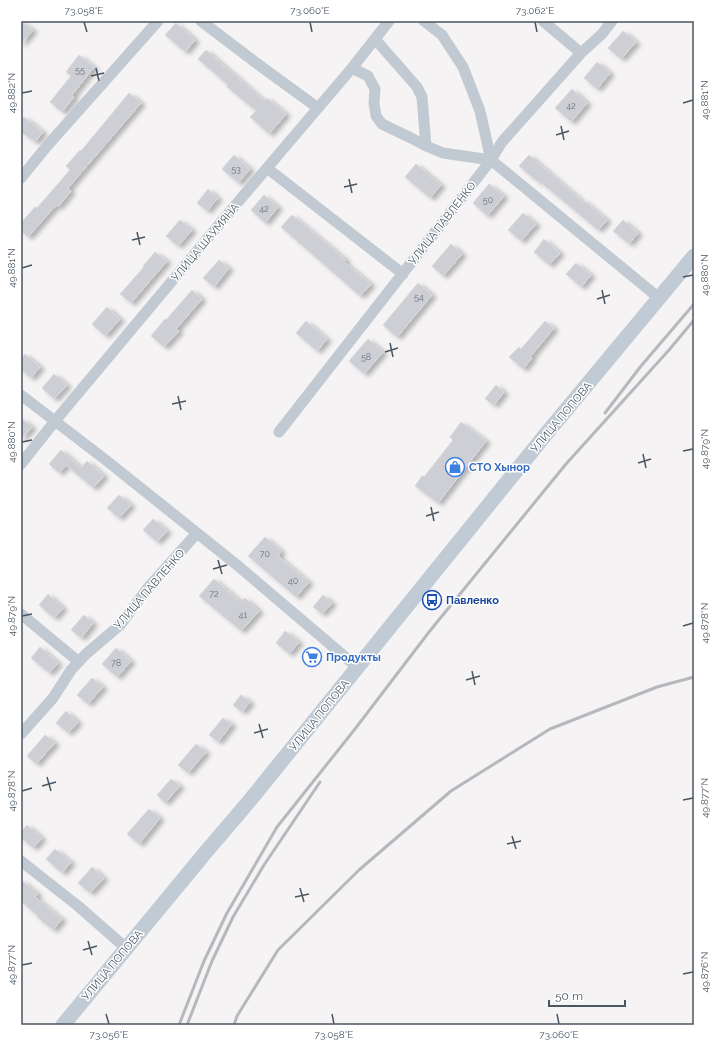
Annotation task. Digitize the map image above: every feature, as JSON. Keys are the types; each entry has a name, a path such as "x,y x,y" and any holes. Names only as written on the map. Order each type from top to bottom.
{"main road":[{"name":"УЛИЦА ПОПОВА","path":"63,1025 251,799 546,434 694,256"}],"street":[{"path":"21,178 47,146 158,21"},
{"path":"202,21 318,108"},
{"name":"УЛИЦА ШАУМЯНА","path":"21,464 55,421 352,68 389,21"},
{"path":"424,21 442,35 463,67 480,111 491,160"},
{"path":"544,21 581,53"},
{"name":"УЛИЦА ПАВЛЕНКО","path":"279,432 491,160 502,142 581,53 602,34 612,21"},
{"path":"375,39 417,87 422,97 426,146"},
{"path":"352,68 368,76 375,89 374,103 376,116 382,124 443,153 491,160 659,298"},
{"path":"268,168 403,274"},
{"path":"21,395 107,461 237,565 357,667"},
{"name":"УЛИЦА ПАВЛЕНКО","path":"21,734 53,698 71,670 86,654 121,624 147,589 197,533"},
{"path":"21,614 79,662"},
{"path":"21,861 78,906 126,948"}],"building":[{"path":"21,21 33,30 21,44"},
{"path":"176,23 195,40 185,52 165,35"},
{"path":"623,31 636,42 621,59 608,48"},
{"path":"206,50 264,101 267,98 286,114 269,134 250,117 256,111 227,87 228,85 198,59"},
{"path":"79,55 94,67 72,95 74,97 62,112 50,102 71,76 66,72"},
{"path":"597,62 610,73 597,89 584,78"},
{"path":"572,89 587,103 571,122 555,108"},
{"path":"129,93 141,103 68,188 71,191 58,207 56,205 28,237 21,231 21,223 35,207 37,208 70,170 66,166 80,150 81,151"},
{"path":"24,117 43,132 35,142 21,132 21,121"},
{"path":"234,155 250,169 238,183 222,169"},
{"path":"529,155 583,202 584,201 607,220 598,230 519,166"},
{"path":"416,164 441,185 430,198 405,177"},
{"path":"489,184 504,196 487,216 473,203"},
{"path":"208,189 218,198 207,211 197,203"},
{"path":"264,195 278,207 265,223 251,210"},
{"path":"523,213 536,224 521,241 508,230"},
{"path":"292,215 346,260 344,262 371,284 360,296 281,227"},
{"path":"180,220 192,230 178,246 166,236"},
{"path":"623,220 638,233 629,244 613,231"},
{"path":"544,239 560,253 549,265 534,252"},
{"path":"451,244 462,254 443,276 432,266"},
{"path":"155,252 167,261 131,303 120,294"},
{"path":"219,260 229,268 214,287 203,278"},
{"path":"576,263 591,275 581,287 566,274"},
{"path":"418,283 432,295 397,337 383,325"},
{"path":"192,290 202,299 176,329 179,331 164,347 151,336"},
{"path":"107,307 120,319 105,336 92,324"},
{"path":"306,321 327,339 317,351 296,333"},
{"path":"545,321 554,328 530,357 532,358 523,369 509,357 519,347 521,349"},
{"path":"368,339 383,352 364,374 349,361"},
{"path":"25,354 40,367 31,378 21,370 21,359"},
{"path":"54,374 67,385 54,399 42,388"},
{"path":"496,385 504,392 494,405 485,399"},
{"path":"21,418 32,427 21,439"},
{"path":"461,422 486,441 438,503 415,486 422,476 424,477 453,440 450,437"},
{"path":"61,450 81,468 87,461 104,476 93,488 66,465 59,473 49,464"},
{"path":"119,495 131,505 119,518 107,508"},
{"path":"153,519 167,531 157,542 143,530"},
{"path":"265,537 281,551 278,556 309,582 296,597 248,556"},
{"path":"214,579 241,602 245,598 259,611 241,631 199,596"},
{"path":"48,594 63,608 54,618 39,605"},
{"path":"323,595 332,603 322,614 313,607"},
{"path":"84,615 93,623 81,638 71,630"},
{"path":"285,631 299,642 289,654 276,643"},
{"path":"40,647 58,663 49,673 31,658"},
{"path":"116,648 131,661 117,677 102,664"},
{"path":"92,678 103,687 88,704 77,695"},
{"path":"241,695 250,702 242,712 233,705"},
{"path":"66,711 78,722 68,733 56,723"},
{"path":"223,718 232,724 218,742 209,735"},
{"path":"45,735 55,743 36,764 27,756"},
{"path":"196,744 206,752 188,773 178,765"},
{"path":"171,779 180,786 165,803 157,795"},
{"path":"149,809 160,818 139,844 127,834"},
{"path":"27,825 42,838 33,848 21,838 21,832"},
{"path":"55,849 71,862 62,873 46,859"},
{"path":"92,867 104,878 90,893 78,883"},
{"path":"21,880 38,894 35,897 62,919 53,930 21,901"}],"railway":[{"path":"605,413 641,366 694,304"},
{"path":"179,1025 204,961 227,913 277,827 355,729 429,632 566,464 669,350 694,320"},
{"path":"234,1025 237,1016 278,950 359,870 451,791 550,729 657,687 694,677"},
{"path":"187,1025 212,961 233,917 264,865 320,782"}],"place":[{"name":"СТО Хынор","path":"455,467"},
{"name":"Павленко","path":"432,600"},
{"name":"Продукты","path":"312,657"}]}
